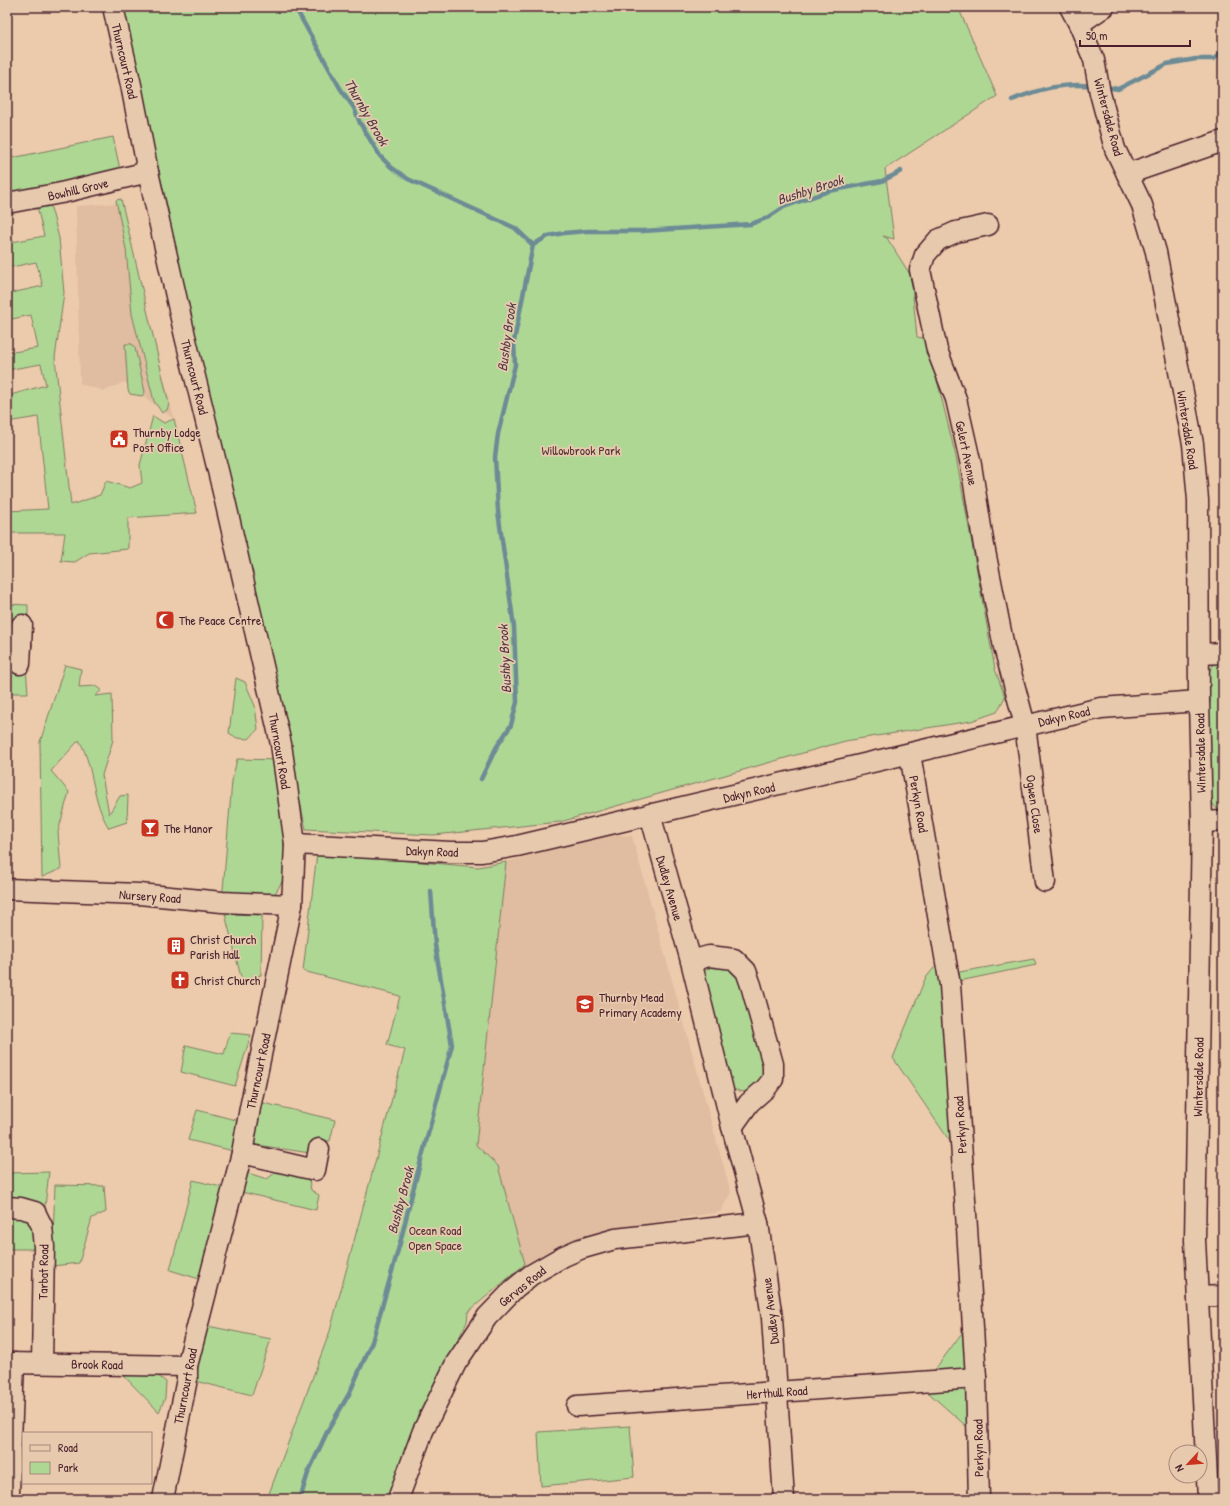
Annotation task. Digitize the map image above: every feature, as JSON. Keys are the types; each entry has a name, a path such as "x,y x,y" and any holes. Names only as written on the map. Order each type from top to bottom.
{"street":[{"name":"Thurncourt Road","path":"113,7 131,85 148,172 279,737 295,844 292,905 242,1153 188,1366 187,1379 163,1499"},
{"name":"Wintersdale Road","path":"1104,7 1074,15 1094,60 1115,150 1142,205 1156,252 1193,444 1198,500 1200,654 1199,701 1202,822 1195,1240 1208,1499"},
{"path":"1126,174 1223,140"},
{"name":"Bowhill Grove","path":"7,203 61,193 148,172"},
{"name":"Gelert Avenue","path":"988,225 956,232 938,240 925,255 920,270 937,350 956,399 972,465 984,546 1004,647 1025,725"},
{"path":"20,664 14,644 22,625"},
{"path":"1200,654 1223,653"},
{"name":"Dakyn Road","path":"295,844 424,851 482,852 517,846 1101,708 1199,701"},
{"name":"Ogwen Close","path":"1025,725 1045,882"},
{"name":"Perkyn Road","path":"910,754 950,985 967,1220 976,1378 979,1499"},
{"name":"Dudley Avenue","path":"650,814 691,961 732,1127 758,1223 772,1318 784,1499"},
{"path":"1202,822 1223,821"},
{"name":"Nursery Road","path":"7,889 139,894 222,902 292,905"},
{"path":"691,961 709,956 734,959 746,971 773,1064 773,1079 750,1103 732,1127"},
{"path":"242,1153 313,1177 319,1148"},
{"name":"Tarbat Road","path":"7,1207 21,1208 35,1212 42,1226 44,1247 42,1363"},
{"name":"Gervas Road","path":"398,1499 423,1431 456,1363 487,1317 515,1288 548,1264 598,1243 615,1239 758,1223"},
{"path":"1198,1297 1223,1296"},
{"path":"7,1499 9,1493 10,1363"},
{"name":"Brook Road","path":"10,1363 188,1366"},
{"name":"Herthull Road","path":"577,1406 976,1378"}],"shaded area":[{"path":"121,203 174,419 124,382 105,391 80,384 76,206"},
{"name":"Thurnby Mead Primary Academy","path":"612,834 632,836 731,1193 720,1212 614,1229 525,1264 498,1166 476,1145 506,862"}],"green space":[{"name":"Willowbrook Park","path":"120,7 958,7 997,96 885,169 894,239 883,236 887,238 911,276 917,337 927,339 956,457 995,669 1005,697 997,712 971,721 845,741 560,822 434,835 306,829 260,622 162,222 170,218"},
{"path":"113,137 122,179 7,203 7,159"},
{"path":"48,196 59,238 64,293 55,358 71,505 100,495 106,481 130,488 142,483 140,465 153,416 164,423 174,419 197,513 128,518 128,549 89,553 75,562 61,561 65,533 7,533 7,511 48,509 38,417 7,422 7,396 46,385 41,364 7,370 7,353 38,348 31,315 7,320 7,294 43,286 36,262 7,268 7,243 44,236 35,198"},
{"path":"121,199 169,404 167,410 162,413 154,401 132,314 126,249 116,200"},
{"path":"125,344 132,344 135,348 145,392 142,396 130,394 128,390"},
{"path":"7,604 28,605 28,621 14,639 7,625"},
{"path":"8,658 19,669 26,667 28,693 7,693"},
{"path":"1223,662 1223,812 1216,808 1210,800 1209,672 1213,665"},
{"path":"65,665 81,669 79,687 95,686 102,690 95,696 112,694 113,740 102,775 109,814 120,796 128,795 127,822 109,828 99,806 88,762 79,740 51,771 69,792 58,832 61,869 42,877 40,742"},
{"path":"236,678 245,682 255,706 258,729 249,739 237,738 229,733"},
{"path":"237,759 280,760 294,861 269,904 222,902 232,781"},
{"name":"Ocean Road Open Space","path":"317,853 478,867 506,862 476,1145 498,1166 525,1264 468,1312 467,1322 418,1417 392,1499 267,1499 330,1331 405,1050 387,1045 400,996 303,971"},
{"path":"225,914 262,915 261,975 246,981 241,977"},
{"path":"942,958 962,1159 893,1058 925,979"},
{"path":"1034,959 1036,965 950,983 948,974"},
{"path":"718,963 726,964 743,976 766,1077 752,1092 724,1087 694,973 710,968"},
{"path":"230,1033 251,1035 235,1086 181,1072 186,1045 224,1054"},
{"path":"251,1100 335,1120 330,1141 316,1140 310,1153 244,1143 242,1153 188,1140 197,1110 247,1123"},
{"path":"288,1163 309,1180 311,1190 319,1195 316,1210 233,1190 238,1170 267,1179"},
{"path":"49,1172 40,1249 7,1249 7,1173"},
{"path":"193,1180 233,1190 209,1282 170,1270"},
{"path":"55,1185 104,1186 106,1212 92,1218 79,1263 52,1266"},
{"path":"970,1322 974,1433 922,1387"},
{"path":"198,1324 271,1339 252,1395 187,1379"},
{"path":"153,1372 166,1382 165,1398 159,1412 124,1376"},
{"path":"630,1426 634,1477 541,1486 538,1432"}],"waterway":[{"name":"Thurnby Brook","path":"295,7 340,88 354,108 360,123 380,156 391,167 408,179 515,228 533,245"},
{"name":"Bushby Brook","path":"1105,87 1118,89 1167,64 1196,59 1214,59 1223,50"},
{"name":"Bushby Brook","path":"1012,100 1052,87 1072,85 1094,86"},
{"name":"Bushby Brook","path":"481,779 496,748 511,725 517,702 514,627 498,511 495,457 498,434 515,365 514,341 533,245 548,236 564,233 587,231 643,231 751,224 769,217 784,207 829,191 882,181 901,171"},
{"name":"Bushby Brook","path":"300,1499 308,1473 328,1430 349,1394 372,1342 400,1243 452,1045 435,945 431,891"}],"place":[{"name":"Thurnby Lodge Post Office","path":"119,439"},
{"name":"The Peace Centre","path":"165,620"},
{"name":"The Manor","path":"150,828"},
{"name":"Christ Church Parish Hall","path":"176,946"},
{"name":"Christ Church","path":"180,980"},
{"name":"Thurnby Mead Primary Academy","path":"585,1004"}]}
